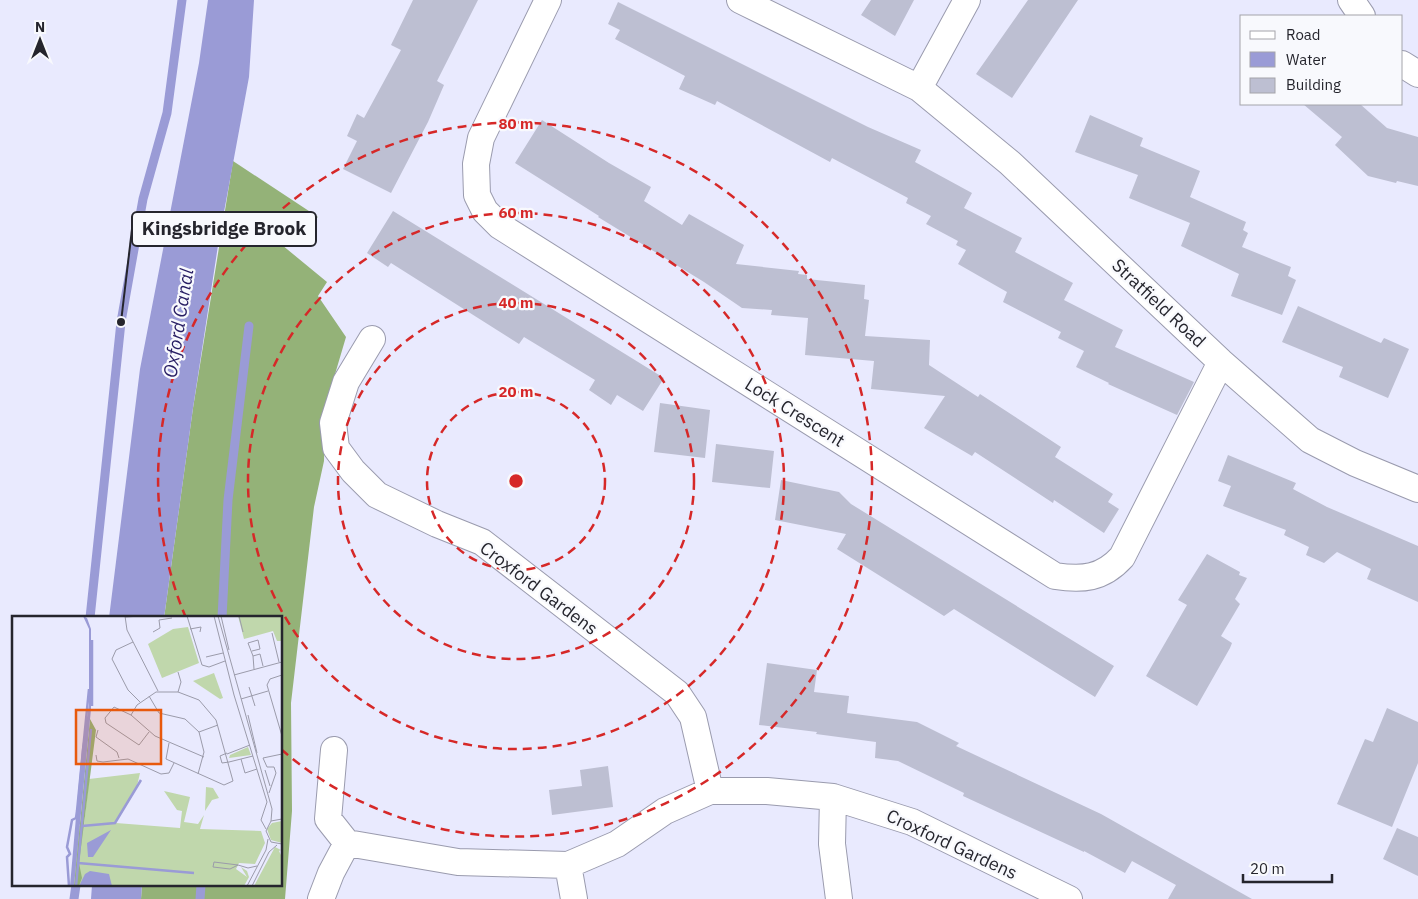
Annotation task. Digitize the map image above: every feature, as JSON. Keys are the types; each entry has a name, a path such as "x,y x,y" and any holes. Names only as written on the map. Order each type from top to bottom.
{"street":[{"name":"Lock Crescent","path":"548,0 481,138 475,181 477,195 485,211 509,231 1055,576 1079,580 1099,574 1113,566 1122,557 1221,362"},
{"path":"740,0 919,88 967,0"},
{"path":"1351,0 1361,15"},
{"path":"1403,65 1418,74"},
{"name":"Stratfield Road","path":"919,88 1010,162 1221,362 1310,440 1355,463 1418,489"},
{"name":"Croxford Gardens","path":"372,339 346,382 333,423 336,448 353,471 377,495 437,524 482,542 677,693 693,717 710,791"},
{"path":"321,899 331,873 347,843 328,819 334,750"},
{"name":"Croxford Gardens","path":"347,843 458,862 568,865 617,844 665,811 710,791 767,791 833,797 912,822 1069,899"},
{"path":"833,797 832,844 839,899"},
{"path":"568,865 574,899"}],"green space":[{"path":"233,161 318,217 282,245 327,282 318,296 346,337 325,408 324,461 314,507 291,703 292,811 285,899 141,899 142,886 282,886 282,616 164,616 193,408"}],"water":[{"name":"Oxford Canal","path":"208,0 254,0 249,77 219,239 164,616 109,616 140,369 199,63"},
{"path":"92,886 142,886 141,899 91,899"}],"building":[{"path":"413,0 478,0 437,81 444,85 428,122 391,193 343,169 357,141 347,136 357,114 364,118 401,50 391,45"},
{"path":"871,0 914,0 895,36 861,15"},
{"path":"1028,0 1078,0 1012,98 976,74"},
{"path":"618,2 868,127 921,150 915,162 972,193 964,208 1022,238 1015,252 1073,283 1064,300 1123,330 1115,347 1194,382 1177,415 1108,384 1076,367 1084,351 1058,338 1061,332 1003,302 1007,292 958,264 966,250 956,245 958,241 926,224 931,216 906,203 908,198 832,158 830,162 717,101 715,105 679,89 685,76 615,39 620,30 608,24"},
{"path":"1304,105 1361,105 1387,128 1418,137 1418,186 1368,176 1335,145 1342,137"},
{"path":"1090,115 1143,138 1140,146 1200,171 1190,197 1246,222 1243,230 1248,233 1242,247 1291,267 1288,276 1296,280 1282,315 1231,296 1239,274 1181,246 1190,223 1129,198 1138,175 1075,152"},
{"path":"542,120 609,163 651,187 644,201 682,225 689,214 744,245 736,264 799,271 798,274 807,275 807,279 865,285 864,299 869,300 865,336 930,340 929,365 978,397 980,394 1061,447 1055,457 1113,494 1108,502 1119,509 1104,533 1054,500 1053,503 975,452 972,456 924,428 945,396 871,389 874,361 805,355 808,318 771,315 772,310 742,308 515,163"},
{"path":"393,211 664,378 643,411 617,395 611,405 589,390 595,380 524,337 519,344 391,263 388,267 367,253"},
{"path":"1298,306 1381,343 1384,338 1409,349 1388,398 1339,377 1343,367 1282,342"},
{"path":"660,403 710,410 705,458 654,452"},
{"path":"716,444 774,451 770,488 712,482"},
{"path":"1228,455 1296,483 1293,489 1327,507 1418,546 1418,602 1367,579 1371,569 1337,552 1324,563 1306,555 1309,547 1284,535 1286,530 1223,506 1231,486 1218,481"},
{"path":"781,480 839,492 851,504 1114,666 1095,697 954,609 944,616 837,549 846,534 775,520"},
{"path":"1207,554 1240,572 1239,575 1247,578 1235,599 1240,604 1221,636 1232,643 1197,706 1146,676 1187,605 1178,600"},
{"path":"767,663 817,670 814,692 849,696 847,713 917,722 959,743 956,746 1101,814 1252,899 1168,899 1176,885 1132,861 1125,873 1084,851 963,796 964,793 898,761 875,758 876,742 759,725"},
{"path":"1387,708 1418,722 1418,763 1392,827 1337,804 1365,739 1373,742"},
{"path":"608,766 613,807 552,815 549,790 582,786 580,770"},
{"path":"1397,828 1418,837 1418,876 1383,859"}],"waterway":[{"path":"90,616 121,322 143,199 167,113 182,0"},
{"path":"222,616 228,500 249,326"},
{"path":"74,899 76,886"},
{"path":"200,899 201,886"}],"place":[{"name":"Kingsbridge Brook","path":"121,322"}]}
